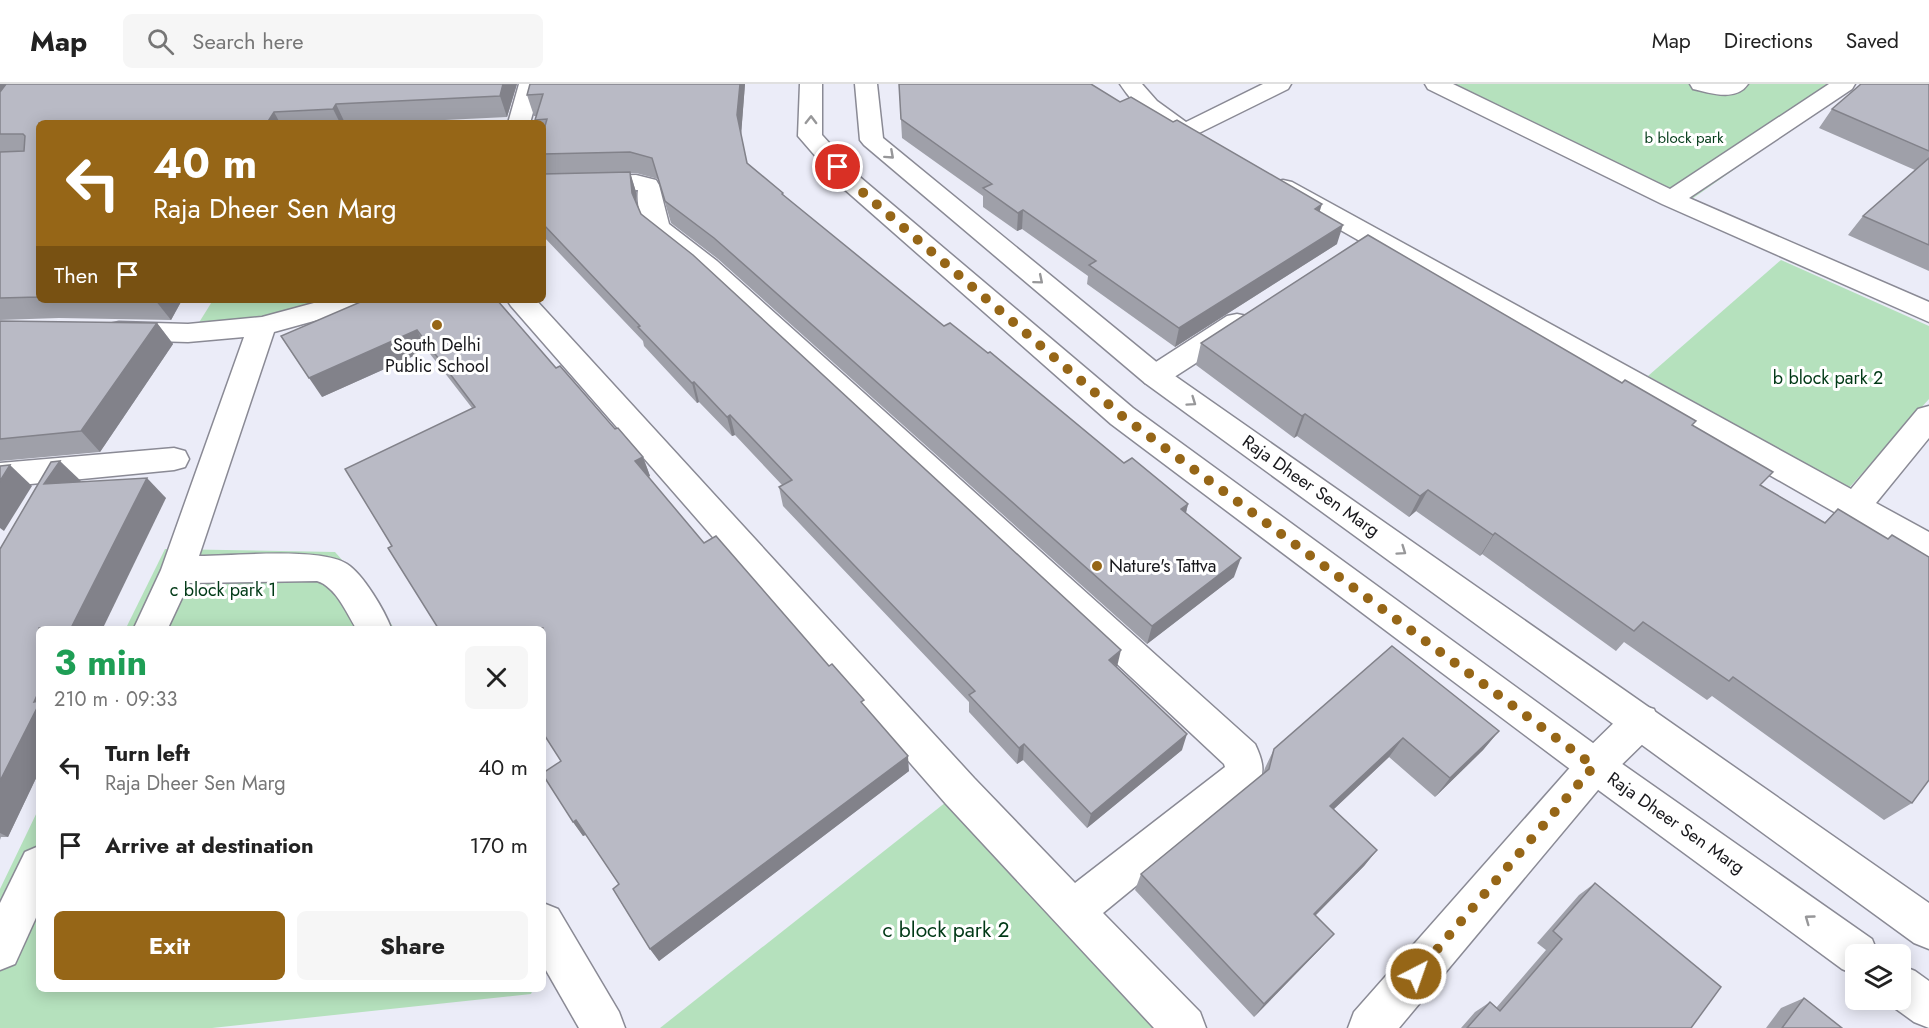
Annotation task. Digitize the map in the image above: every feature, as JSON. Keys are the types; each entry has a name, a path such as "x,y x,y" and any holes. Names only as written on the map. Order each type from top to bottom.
{"street":[{"path":"520,120 530,84"},
{"name":"Raja Dheer Sen Marg","path":"811,84 810,136 852,183 1122,416 1594,766 1845,945"},
{"name":"Raja Dheer Sen Marg","path":"866,84 872,140 1155,376 1929,928"},
{"path":"1131,84 1152,109 1217,149"},
{"path":"1186,132 1280,84"},
{"path":"1436,84 1671,199 1929,313"},
{"path":"1701,84 1725,89 1737,84"},
{"path":"1671,199 1844,84"},
{"path":"1258,173 1360,243 1929,548"},
{"path":"546,185 636,182 646,185 650,190 657,227 708,267 1242,756 1245,774 1073,911"},
{"path":"94,330 188,333 262,326 347,303"},
{"path":"524,303 960,791 1184,1028"},
{"path":"1155,376 1262,306"},
{"path":"152,626 178,570 262,326"},
{"path":"1854,508 1929,417"},
{"path":"0,475 174,459"},
{"path":"43,500 61,470"},
{"path":"178,570 317,568 335,573 349,587 373,626"},
{"path":"1370,1028 1594,766 1641,721"},
{"path":"0,949 36,872"},
{"path":"546,929 603,1028"},
{"path":"1911,994 1929,1007"}],"green space":[{"name":"b block park","path":"1435,84 1856,84 1689,201"},
{"name":"b block park 2","path":"1781,260 1929,326 1929,399 1848,489 1648,376"},
{"path":"211,303 338,303 262,326 195,329"},
{"name":"c block park 1","path":"165,549 335,552 366,587 393,626 127,626"},
{"name":"c block park 2","path":"960,791 1153,1028 660,1028"},
{"path":"36,814 36,992 532,992 531,994 212,1028 0,1028 0,889"}],"building":[{"path":"6,84 503,84 500,96 336,104 333,109 274,112 269,120 36,120 36,297 0,298 0,152 24,151 25,136 23,134 0,134 0,92"},
{"path":"530,84 740,84 737,115 747,163 944,326 950,323 988,353 990,352 1124,463 1132,458 1188,504 1181,509 1241,558 1152,626 714,238 665,201 652,158 630,152 546,154 547,119 535,120 543,94 527,95"},
{"path":"899,84 1091,84 1120,102 1131,97 1173,122 1177,120 1322,204 1315,209 1343,225 1179,328 1089,265 1096,261 1023,210 1018,213 983,188 992,184 901,119"},
{"path":"1861,84 1929,84 1929,151 1832,109"},
{"path":"1929,158 1929,245 1863,216"},
{"path":"630,172 632,193 641,214 693,255 1121,650 1109,660 1187,734 1091,814 1024,744 1019,748 969,695 975,691 779,487 792,480 730,415 727,417 694,382 692,383 546,227 546,174"},
{"path":"1368,235 1622,383 1625,380 1696,421 1692,425 1773,472 1760,485 1825,523 1838,509 1888,539 1892,535 1929,557 1929,780 1912,803 1733,677 1729,681 1643,622 1634,631 1495,533 1493,535 1428,490 1420,496 1305,414 1302,416 1201,343"},
{"path":"358,303 500,303 556,368 560,366 615,429 618,428 643,457 635,461 704,543 716,536 829,666 832,664 864,700 861,702 908,756 650,949 613,889 619,884 576,820 573,822 546,780 546,771 561,761 546,738 546,626 437,626 388,548 392,546 345,469 475,407 417,330 309,378 281,336"},
{"path":"0,321 157,323 81,431 0,439"},
{"path":"60,461 44,484 147,478 72,626 36,626 36,698 34,702 36,702 36,710 0,781 0,549 51,462"},
{"path":"10,465 0,481 0,466"},
{"path":"1392,646 1499,731 1450,778 1403,738 1330,806 1377,850 1314,914 1334,934 1264,1004 1141,874 1269,769 1274,749"},
{"path":"1595,883 1721,987 1691,1028 1467,1028 1490,1002 1500,1011 1562,939 1553,931"},
{"path":"1804,998 1842,1028 1782,1028"}],"place":[{"name":"South Delhi Public School","path":"437,325"},
{"name":"Nature's Tattva","path":"1097,566"}],"route":[{"path":"838,167 852,183 1122,416 1594,766 1416,974"}]}
